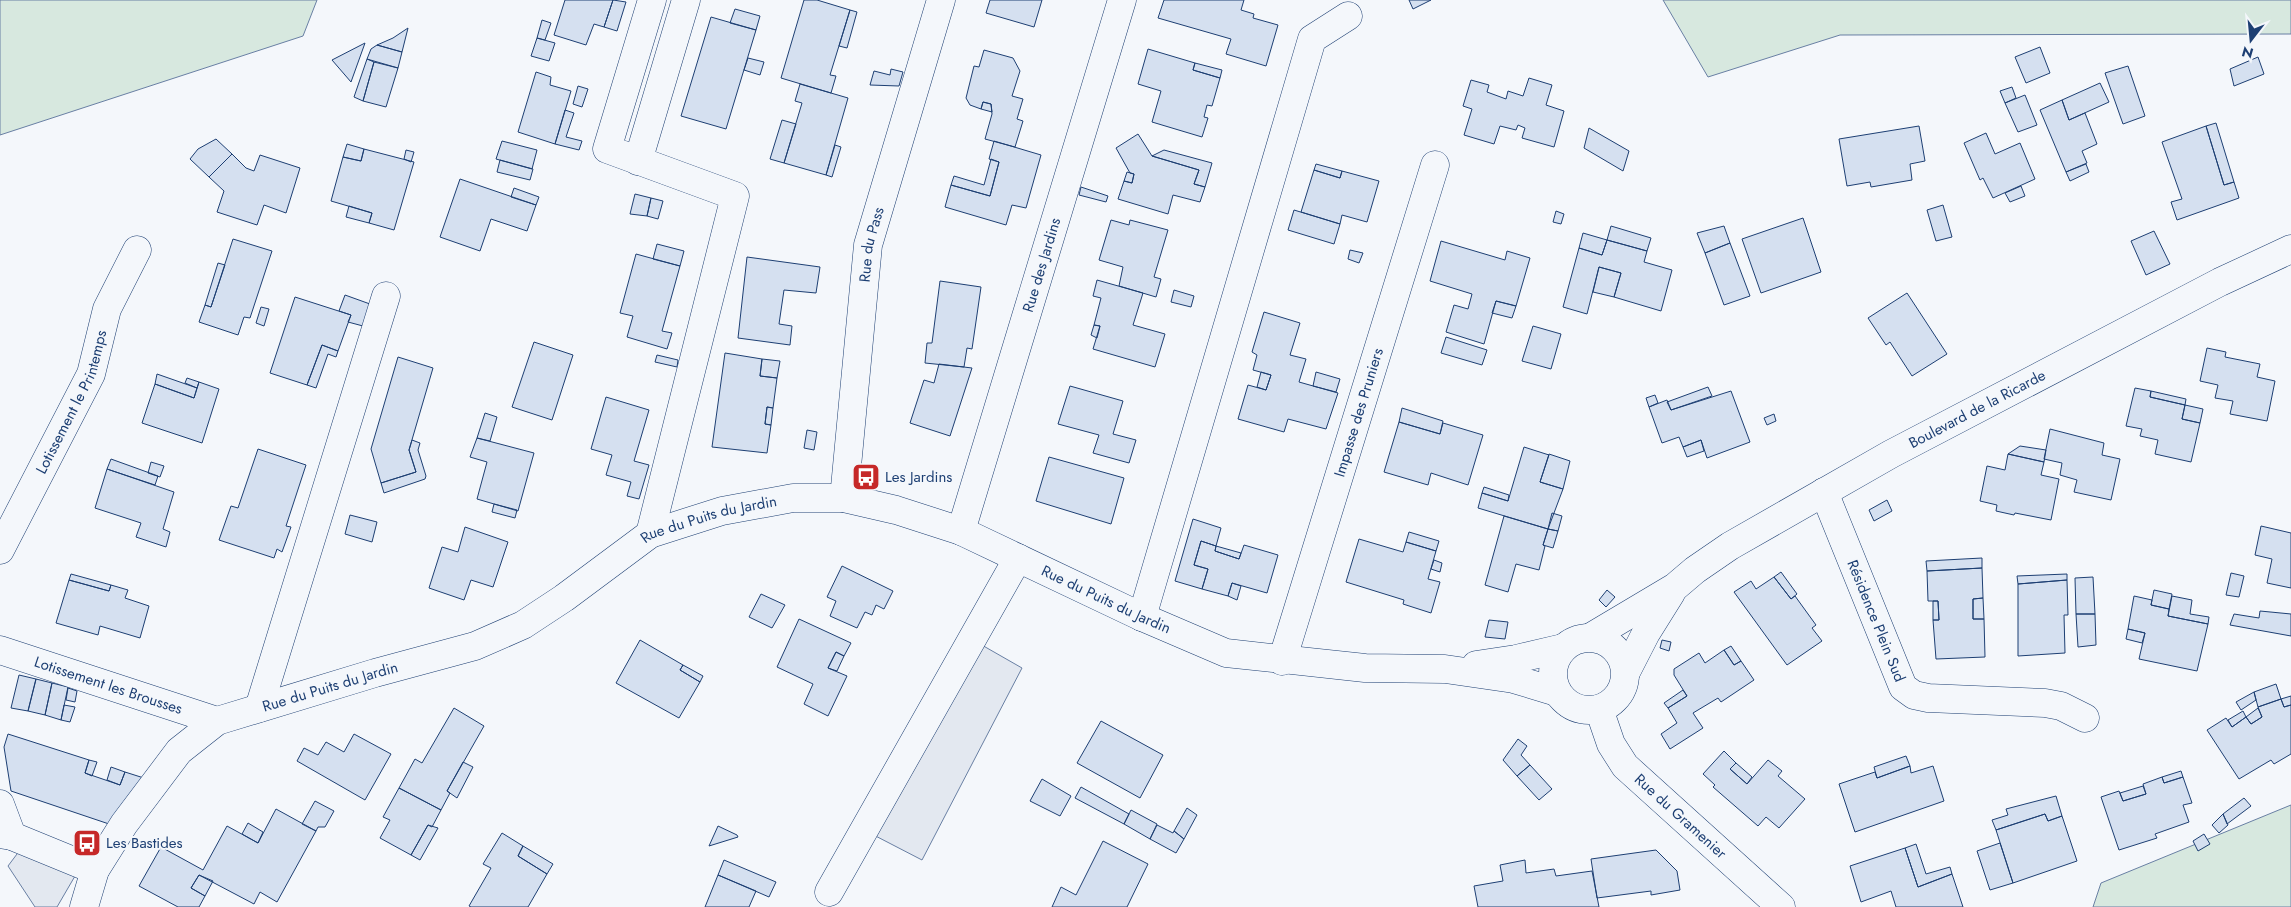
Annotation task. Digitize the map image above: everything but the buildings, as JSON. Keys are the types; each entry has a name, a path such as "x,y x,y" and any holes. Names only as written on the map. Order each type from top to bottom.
{"street":[{"path":"650,534 735,196 607,149 652,0"},
{"path":"638,161 686,0"},
{"name":"Rue du Pass","path":"844,498 868,245 941,0"},
{"name":"Rue des Jardins","path":"961,531 1122,0"},
{"path":"1142,617 1312,39 1348,16"},
{"name":"Impasse des Pruniers","path":"1282,661 1435,165"},
{"name":"Boulevard de la Ricarde","path":"1591,638 1675,587 1695,570 1730,546 1891,454 2212,286 2291,249"},
{"name":"Lotissement le Printemps","path":"0,550 91,374 106,308 137,250"},
{"path":"259,708 386,296"},
{"name":"Résidence Plein Sud","path":"1824,492 1903,687 1914,694 1928,698 2045,702 2061,706 2085,718"},
{"name":"Rue du Puits du Jardin","path":"84,907 94,870 124,824 179,751 217,721 475,646 523,625 564,598 650,534 722,511 793,498 844,498 896,510 961,531 1142,617 1226,653 1282,661 1365,668 1445,669 1514,679 1556,692"},
{"path":"830,892 1018,558"},
{"name":"Boulevard de la Ricarde","path":"1626,672 1646,633 1675,587"},
{"path":"1591,638 1611,644 1620,654 1626,672 1620,693 1612,703 1600,710 1587,711 1569,705 1556,692 1553,681 1553,668 1556,658 1570,642 1591,638"},
{"name":"Rue du Puits du Jardin","path":"1445,669 1516,659 1563,648"},
{"name":"Lotissement les Brousses","path":"0,650 217,721"},
{"name":"Rue du Gramenier","path":"1600,710 1612,744 1625,766 1781,907"},
{"path":"0,804 6,835 94,870"}],"shaded area":[{"path":"0,0 317,0 303,36 0,135"},
{"path":"1663,0 2291,0 2291,34 1840,35 1708,77"},
{"path":"973,640 1022,668 922,860 864,830"},
{"path":"2291,805 2291,907 2093,907 2101,883"},
{"path":"26,842 82,864 57,907 35,907 8,866"}],"place":[{"name":"Les Jardins","path":"866,477"},
{"name":"Les Bastides","path":"87,843"}]}
